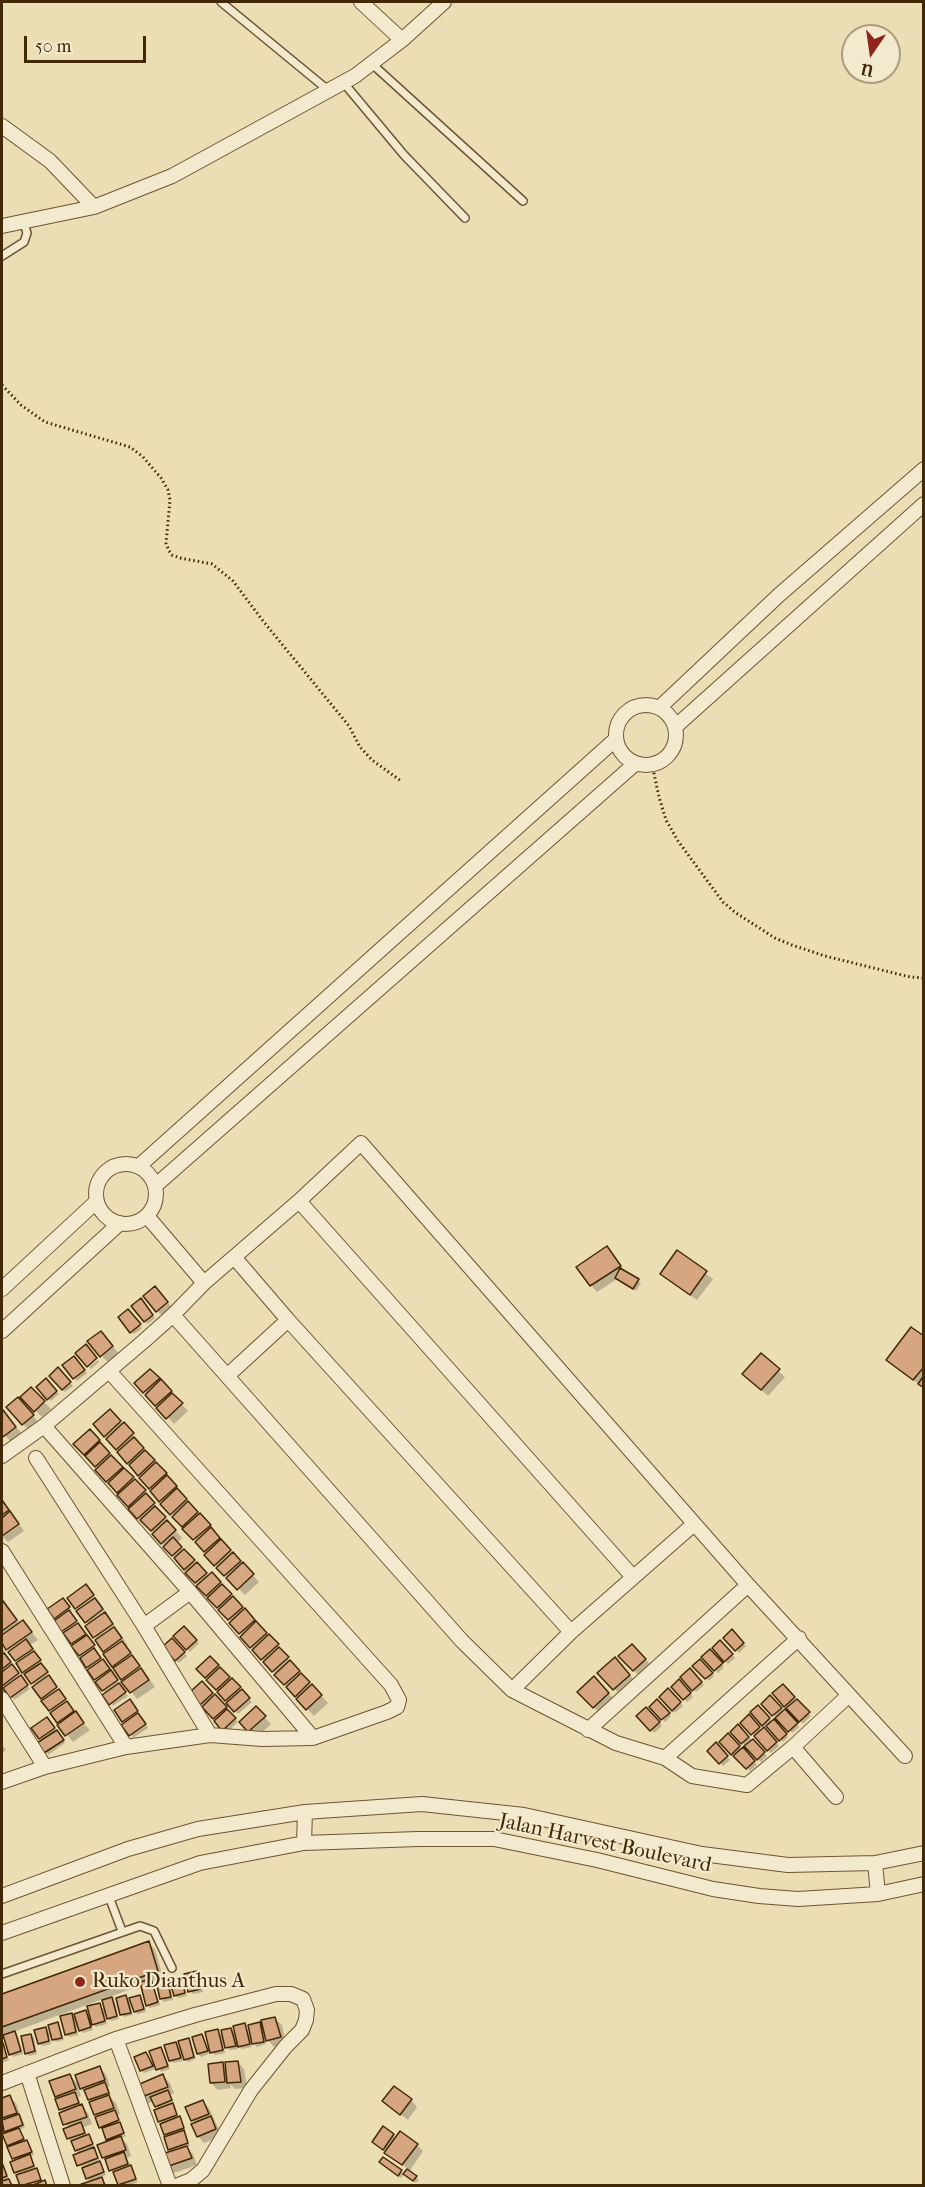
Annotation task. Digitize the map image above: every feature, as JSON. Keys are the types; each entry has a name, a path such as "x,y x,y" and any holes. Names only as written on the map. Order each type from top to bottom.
{"street":[{"path":"361,2 402,40"},
{"path":"2,226 94,207 172,176 343,82 402,40 444,2"},
{"path":"2,126 51,161 94,207"},
{"path":"659,708 780,595 924,469"},
{"path":"675,727 924,504"},
{"path":"643,705 659,708 669,716 675,727 675,743 667,757 652,764 636,764 622,754 616,740 618,723 628,711 643,705"},
{"path":"139,1166 616,740"},
{"path":"155,1186 636,764"},
{"path":"2,1456 44,1426 109,1371 361,1143 748,1585 905,1756"},
{"path":"122,1164 139,1166 149,1175 155,1186 156,1197 147,1216 135,1223 120,1223 105,1216 97,1201 97,1185 106,1171 122,1164"},
{"path":"2,1289 97,1201"},
{"path":"299,1201 633,1576"},
{"path":"147,1216 204,1283"},
{"path":"2,1331 120,1223"},
{"path":"234,1257 288,1320 571,1632"},
{"path":"173,1315 455,1632 512,1690 616,1743 665,1758 692,1776 747,1785 793,1747 849,1695"},
{"path":"227,1376 288,1320"},
{"path":"2,1782 45,1767 126,1747 210,1735 262,1739 314,1738 387,1712 397,1707 399,1700 391,1685 109,1371"},
{"path":"44,1426 314,1738"},
{"path":"36,1458 144,1626 210,1735"},
{"path":"512,1690 571,1632 694,1524"},
{"path":"2,1551 126,1747"},
{"path":"588,1730 748,1585"},
{"path":"144,1626 190,1592"},
{"path":"665,1758 799,1638"},
{"path":"2,1699 45,1767"},
{"path":"793,1747 836,1797"},
{"name":"Jalan Harvest Boulevard","path":"2,1896 128,1849 198,1829 305,1812 422,1804 524,1815 702,1854 777,1864 875,1863 924,1853"},
{"path":"304,1843 305,1812"},
{"name":"Jalan Harvest Boulevard","path":"2,1933 200,1863 304,1843 494,1839 597,1860 712,1889 798,1899 878,1894 924,1884"},
{"path":"875,1863 878,1894"},
{"path":"2,2083 116,2039 195,2015 276,1994 291,1994 303,1999 307,2010 302,2030 286,2046 251,2090 203,2170 191,2180 176,2186"},
{"path":"116,2039 170,2186"},
{"path":"27,2073 63,2186"}],"lane":[{"path":"221,2 328,90"},
{"path":"371,63 524,201"},
{"path":"343,82 404,156 465,219"},
{"path":"2,256 24,242 27,233 23,220"},
{"path":"108,1894 122,1932"},
{"path":"2,1974 140,1926 154,1931 172,1968"}],"path":[{"path":"2,385 27,410 45,422 130,447 143,458 161,478 168,490 170,500 166,543 172,555 212,564 233,581 349,726 360,747 377,764 401,781"},
{"path":"652,764 658,797 666,820 678,841 723,902 736,913 775,938 792,945 825,956 910,977 924,978"}],"building":[{"path":"607,1246 621,1266 590,1286 576,1267"},
{"path":"677,1250 707,1271 690,1295 660,1274"},
{"path":"620,1268 639,1279 633,1289 615,1278"},
{"path":"155,1286 168,1302 156,1312 143,1296"},
{"path":"141,1298 153,1315 144,1322 131,1306"},
{"path":"128,1309 141,1324 130,1333 118,1317"},
{"path":"911,1327 924,1336 924,1367 913,1380 886,1360"},
{"path":"101,1331 113,1346 100,1357 87,1341"},
{"path":"86,1344 97,1358 87,1367 75,1353"},
{"path":"761,1353 780,1369 761,1390 742,1374"},
{"path":"74,1356 85,1370 73,1379 62,1365"},
{"path":"58,1367 71,1382 62,1390 49,1376"},
{"path":"150,1369 160,1378 143,1393 134,1383"},
{"path":"924,1375 924,1388 918,1384"},
{"path":"46,1378 57,1391 47,1400 36,1387"},
{"path":"161,1379 172,1391 155,1406 145,1395"},
{"path":"31,1387 45,1401 34,1412 20,1397"},
{"path":"172,1393 183,1403 166,1419 156,1408"},
{"path":"18,1397 34,1415 22,1425 6,1407"},
{"path":"110,1409 121,1421 104,1437 93,1424"},
{"path":"3,1410 16,1427 3,1437 2,1412"},
{"path":"124,1422 134,1433 116,1450 106,1439"},
{"path":"90,1429 100,1440 84,1455 73,1444"},
{"path":"134,1437 144,1448 127,1464 117,1452"},
{"path":"100,1442 110,1453 95,1467 85,1456"},
{"path":"145,1450 155,1460 138,1476 129,1465"},
{"path":"111,1455 123,1467 106,1482 95,1470"},
{"path":"156,1462 167,1473 149,1489 139,1478"},
{"path":"124,1468 134,1477 117,1493 108,1483"},
{"path":"167,1475 177,1486 159,1502 150,1491"},
{"path":"135,1479 146,1490 128,1507 117,1495"},
{"path":"177,1488 187,1499 170,1515 160,1504"},
{"path":"146,1493 155,1503 137,1519 128,1509"},
{"path":"2,1500 9,1510 2,1515"},
{"path":"188,1501 198,1512 182,1527 172,1517"},
{"path":"155,1506 166,1517 151,1531 140,1520"},
{"path":"10,1511 19,1524 2,1536 2,1518"},
{"path":"200,1513 211,1525 193,1540 182,1529"},
{"path":"167,1520 176,1530 161,1544 152,1534"},
{"path":"211,1527 220,1538 204,1552 195,1542"},
{"path":"173,1537 182,1547 172,1556 163,1547"},
{"path":"221,1539 231,1550 214,1566 204,1555"},
{"path":"184,1549 195,1560 184,1570 174,1558"},
{"path":"233,1552 241,1561 224,1576 216,1568"},
{"path":"197,1562 207,1573 195,1583 185,1573"},
{"path":"243,1562 254,1574 237,1590 226,1578"},
{"path":"212,1572 221,1582 206,1596 196,1586"},
{"path":"86,1584 94,1595 75,1609 67,1598"},
{"path":"222,1584 232,1594 217,1608 207,1598"},
{"path":"233,1596 243,1607 228,1620 218,1610"},
{"path":"63,1598 70,1607 54,1619 47,1609"},
{"path":"95,1598 103,1609 85,1623 76,1611"},
{"path":"2,1602 17,1620 2,1631"},
{"path":"245,1608 255,1620 239,1634 229,1623"},
{"path":"69,1610 77,1621 61,1632 54,1621"},
{"path":"105,1612 113,1624 93,1638 85,1626"},
{"path":"23,1620 32,1632 6,1650 2,1643 2,1635"},
{"path":"256,1621 267,1633 250,1648 240,1637"},
{"path":"78,1623 86,1634 71,1644 63,1633"},
{"path":"184,1626 197,1640 186,1650 173,1636"},
{"path":"114,1627 122,1638 103,1652 95,1640"},
{"path":"732,1629 744,1643 735,1651 723,1638"},
{"path":"269,1634 279,1644 261,1660 252,1650"},
{"path":"87,1635 95,1645 79,1656 71,1646"},
{"path":"172,1638 185,1652 175,1661 162,1647"},
{"path":"26,1639 33,1649 15,1661 8,1652"},
{"path":"720,1640 733,1654 724,1662 712,1648"},
{"path":"122,1641 131,1653 112,1667 103,1654"},
{"path":"632,1644 646,1659 633,1671 618,1656"},
{"path":"279,1647 289,1657 272,1672 263,1662"},
{"path":"94,1648 101,1658 86,1668 80,1658"},
{"path":"710,1649 723,1663 714,1671 701,1657"},
{"path":"34,1651 41,1660 22,1673 16,1663"},
{"path":"4,1653 11,1662 2,1669 2,1655"},
{"path":"132,1655 140,1666 121,1680 113,1668"},
{"path":"210,1656 219,1665 205,1678 196,1669"},
{"path":"615,1657 630,1675 613,1690 597,1673"},
{"path":"103,1659 110,1669 94,1680 87,1670"},
{"path":"700,1659 713,1673 705,1679 692,1666"},
{"path":"290,1660 300,1671 284,1685 274,1675"},
{"path":"41,1663 48,1672 31,1684 24,1674"},
{"path":"12,1664 19,1673 2,1686 2,1672"},
{"path":"220,1667 230,1677 216,1690 206,1680"},
{"path":"141,1668 149,1680 130,1693 121,1682"},
{"path":"690,1668 702,1682 692,1691 680,1677"},
{"path":"111,1670 118,1680 102,1691 95,1682"},
{"path":"301,1673 310,1682 295,1697 286,1687"},
{"path":"21,1675 28,1685 10,1698 3,1688"},
{"path":"49,1675 57,1687 41,1699 32,1687"},
{"path":"594,1676 609,1693 593,1708 577,1692"},
{"path":"232,1678 241,1687 225,1701 217,1692"},
{"path":"679,1679 691,1693 683,1700 671,1687"},
{"path":"202,1681 213,1693 200,1705 189,1693"},
{"path":"119,1683 126,1692 109,1705 102,1695"},
{"path":"312,1684 322,1695 306,1710 296,1699"},
{"path":"783,1684 795,1697 784,1707 772,1693"},
{"path":"668,1688 681,1702 672,1711 659,1697"},
{"path":"59,1689 66,1699 49,1711 41,1701"},
{"path":"242,1689 250,1698 234,1712 226,1703"},
{"path":"215,1694 227,1707 213,1719 202,1707"},
{"path":"770,1695 782,1708 772,1716 761,1704"},
{"path":"130,1699 138,1711 122,1722 114,1710"},
{"path":"657,1699 670,1713 661,1720 649,1707"},
{"path":"797,1699 810,1712 799,1722 786,1708"},
{"path":"67,1701 74,1711 57,1723 50,1713"},
{"path":"758,1705 770,1718 762,1726 750,1712"},
{"path":"256,1706 266,1716 248,1732 239,1722"},
{"path":"646,1707 660,1722 650,1731 636,1716"},
{"path":"227,1709 236,1718 222,1731 214,1721"},
{"path":"785,1709 798,1723 788,1732 775,1718"},
{"path":"76,1711 84,1723 65,1736 57,1725"},
{"path":"138,1713 146,1724 129,1736 121,1725"},
{"path":"749,1714 760,1727 751,1735 740,1723"},
{"path":"47,1717 55,1728 39,1739 31,1728"},
{"path":"774,1719 787,1734 779,1741 766,1726"},
{"path":"738,1724 749,1737 741,1744 730,1732"},
{"path":"764,1727 777,1742 767,1751 754,1736"},
{"path":"57,1730 64,1740 44,1753 37,1743"},
{"path":"728,1733 740,1746 731,1755 719,1742"},
{"path":"753,1739 765,1752 757,1760 744,1746"},
{"path":"716,1742 728,1756 719,1764 707,1751"},
{"path":"743,1747 755,1761 746,1769 733,1756"},
{"name":"Ruko Dianthus A","path":"149,1941 158,1971 2,2027 2,1994"},
{"path":"197,1971 201,1989 188,1992 184,1974"},
{"path":"181,1976 185,1993 174,1996 169,1979"},
{"path":"167,1978 171,1997 160,1999 156,1981"},
{"path":"151,1979 158,2002 146,2006 140,1982"},
{"path":"126,1995 131,2013 120,2015 116,1998"},
{"path":"140,1995 144,2009 134,2012 129,1998"},
{"path":"112,1997 117,2016 107,2019 102,2000"},
{"path":"100,2003 105,2021 92,2025 87,2006"},
{"path":"86,2010 91,2027 79,2031 74,2014"},
{"path":"72,2013 76,2032 65,2035 60,2016"},
{"path":"275,2017 281,2037 266,2041 261,2020"},
{"path":"58,2022 62,2038 52,2040 48,2025"},
{"path":"260,2022 264,2042 252,2044 248,2025"},
{"path":"245,2023 250,2044 238,2047 233,2026"},
{"path":"46,2027 49,2041 38,2044 34,2030"},
{"path":"231,2028 236,2046 225,2048 221,2030"},
{"path":"218,2029 223,2050 210,2053 205,2032"},
{"path":"15,2031 21,2051 9,2055 3,2035"},
{"path":"31,2034 35,2051 25,2054 21,2036"},
{"path":"202,2034 208,2051 197,2054 192,2037"},
{"path":"189,2038 194,2057 184,2060 178,2041"},
{"path":"176,2042 181,2058 169,2061 164,2045"},
{"path":"2,2044 7,2057 2,2059"},
{"path":"161,2047 168,2066 156,2070 149,2051"},
{"path":"146,2052 153,2066 140,2071 134,2057"},
{"path":"238,2061 241,2082 227,2083 225,2062"},
{"path":"223,2062 225,2082 210,2083 208,2064"},
{"path":"100,2066 105,2080 80,2089 75,2075"},
{"path":"70,2074 76,2089 55,2097 49,2081"},
{"path":"163,2074 168,2087 139,2098 135,2086"},
{"path":"105,2082 109,2093 88,2100 84,2090"},
{"path":"394,2086 412,2099 400,2115 382,2101"},
{"path":"168,2090 172,2100 155,2107 150,2097"},
{"path":"75,2092 79,2103 59,2110 55,2099"},
{"path":"10,2095 17,2113 2,2118 2,2098"},
{"path":"109,2095 114,2108 94,2115 89,2102"},
{"path":"203,2100 209,2114 191,2121 185,2107"},
{"path":"173,2103 177,2115 158,2122 154,2110"},
{"path":"82,2104 87,2117 63,2125 59,2113"},
{"path":"115,2110 119,2120 99,2128 95,2117"},
{"path":"19,2114 23,2125 4,2132 2,2120"},
{"path":"180,2116 184,2128 164,2135 160,2124"},
{"path":"211,2116 216,2129 197,2137 191,2124"},
{"path":"81,2122 85,2133 67,2139 63,2129"},
{"path":"120,2122 124,2133 106,2140 102,2128"},
{"path":"383,2126 394,2134 383,2150 372,2142"},
{"path":"19,2128 24,2139 7,2146 2,2134"},
{"path":"184,2130 188,2143 168,2150 164,2137"},
{"path":"400,2131 418,2144 402,2165 384,2153"},
{"path":"89,2134 93,2144 75,2151 71,2141"},
{"path":"121,2136 126,2150 102,2158 97,2145"},
{"path":"27,2140 32,2152 12,2159 7,2147"},
{"path":"187,2146 192,2158 166,2167 162,2154"},
{"path":"94,2147 98,2158 77,2166 73,2155"},
{"path":"124,2152 128,2164 109,2171 105,2159"},
{"path":"30,2154 34,2166 14,2173 10,2162"},
{"path":"383,2157 402,2170 398,2176 379,2162"},
{"path":"100,2161 104,2172 86,2179 82,2168"},
{"path":"2,2165 7,2176 2,2178"},
{"path":"131,2165 136,2179 118,2185 113,2172"},
{"path":"37,2168 41,2180 20,2186 16,2175"},
{"path":"407,2169 417,2176 413,2181 403,2174"},
{"path":"102,2177 105,2186 79,2185"},
{"path":"9,2179 12,2186 2,2186 2,2181"},
{"path":"45,2180 47,2186 31,2186"}],"place":[{"name":"Ruko Dianthus A","path":"80,1982"}]}
